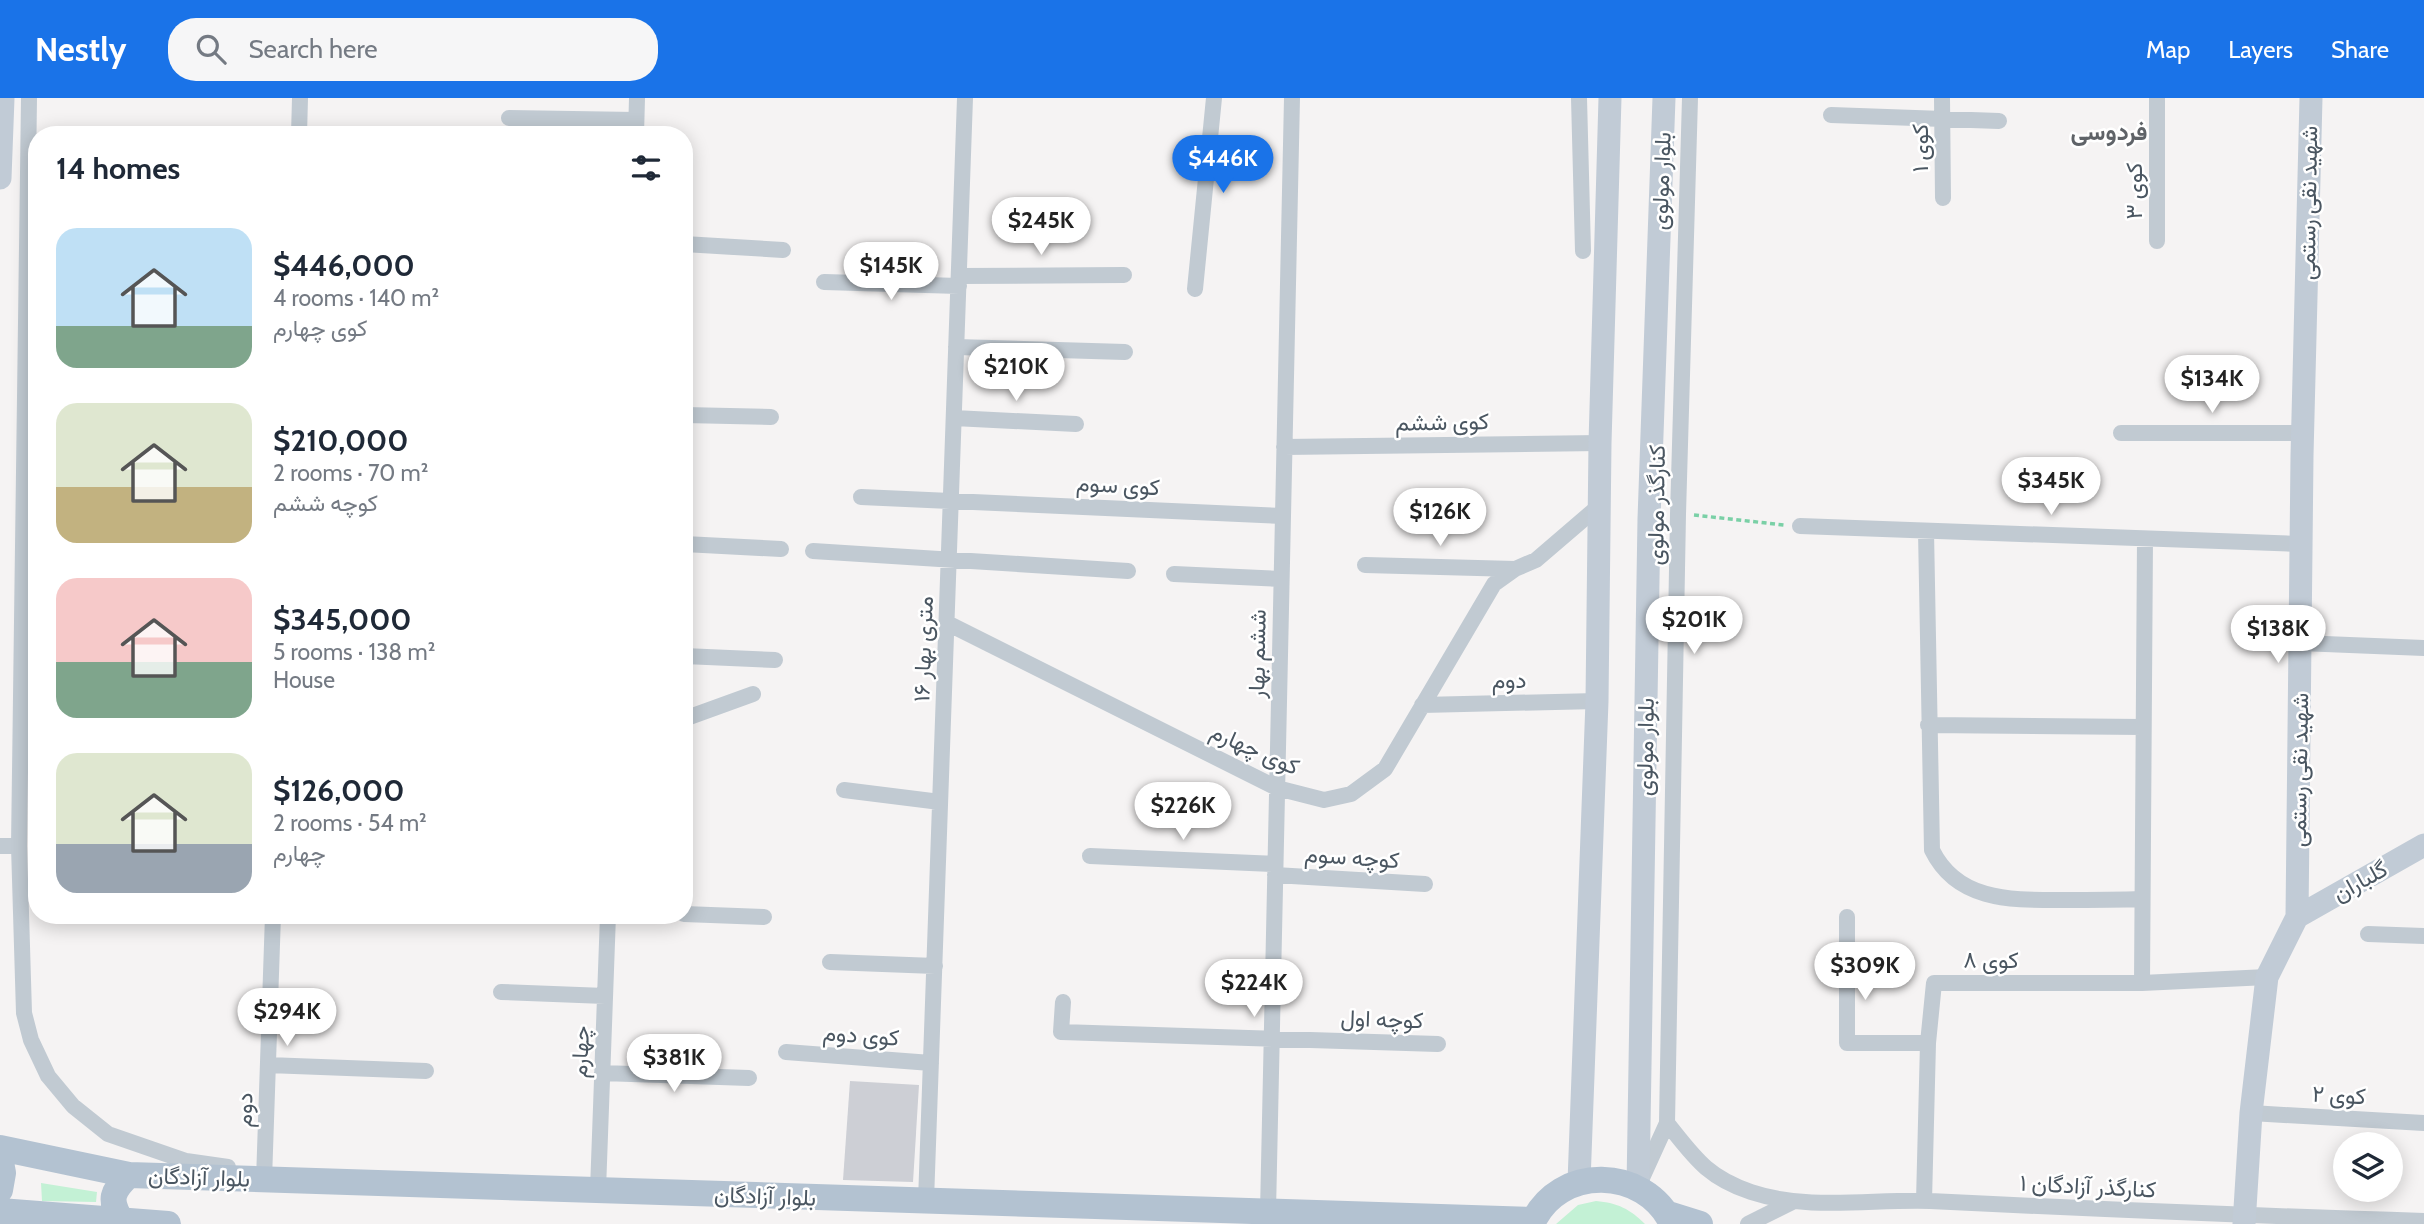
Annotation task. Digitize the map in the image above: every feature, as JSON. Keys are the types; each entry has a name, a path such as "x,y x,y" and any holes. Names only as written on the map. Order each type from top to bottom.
{"main road":[{"path":"0,178 3,98"},
{"path":"1579,1182 1597,701 1600,443 1610,98"},
{"name":"بلوار مولوی","path":"1638,1187 1649,519 1664,98"},
{"name":"شهید نقی رستمی","path":"2244,1220 2251,1113 2267,977 2297,917 2301,544 2311,98"},
{"name":"گلباران","path":"2297,917 2424,845"},
{"name":"بلوار آزادگان","path":"0,1148 129,1175 264,1175 927,1195 1268,1212 1387,1221 1532,1222"},
{"path":"0,1157 3,1173 0,1190"},
{"path":"122,1221 115,1210 114,1197 116,1187 129,1175"},
{"path":"1532,1222 1552,1197 1579,1182 1598,1178 1638,1187 1655,1199 1670,1219 1700,1224"},
{"name":"بلوار آزادگان","path":"0,1211 78,1220 169,1224"}],"street":[{"path":"29,98 29,126"},
{"path":"299,126 300,98"},
{"path":"636,126 637,98"},
{"name":"۱۶ متری بهار","path":"927,1195 965,98"},
{"path":"1195,289 1214,98"},
{"name":"ششم بهار","path":"1268,1212 1292,98"},
{"path":"1579,98 1583,251"},
{"name":"کنارگذر مولوی","path":"1638,1187 1667,1123 1678,514 1690,98"},
{"name":"کوی ۱","path":"1942,98 1943,198"},
{"name":"کوی ۳","path":"2157,98 2157,242"},
{"path":"1831,115 2000,121"},
{"path":"509,118 622,126"},
{"path":"28,173 19,846 24,1013 31,1040 48,1076 73,1106 108,1134 141,1148 186,1161 264,1175"},
{"path":"693,245 783,250"},
{"path":"824,282 959,281 1124,275"},
{"path":"956,347 1125,352"},
{"path":"693,415 771,417"},
{"path":"954,418 1076,424"},
{"path":"2121,433 2303,433"},
{"name":"کوی ششم","path":"1284,447 1600,443"},
{"name":"کوی سوم","path":"861,497 1283,516"},
{"name":"کوی چهارم","path":"947,624 1277,789 1324,800 1351,794 1385,769 1494,584 1515,569 1536,560 1599,506"},
{"path":"1800,526 2301,544"},
{"path":"1926,531 1932,850 1940,867 1961,886 2002,900 2142,900"},
{"path":"2142,983 2145,539"},
{"path":"693,545 781,550"},
{"path":"813,551 1128,571"},
{"path":"1365,565 1515,569"},
{"path":"1174,574 1281,579"},
{"path":"2300,643 2424,648"},
{"path":"693,656 775,660"},
{"path":"693,716 753,694"},
{"name":"دوم","path":"1422,705 1597,701"},
{"path":"1928,725 2143,727"},
{"path":"844,790 940,802"},
{"path":"0,846 19,846"},
{"name":"کوچه سوم","path":"1090,856 1275,869 1425,884"},
{"path":"693,914 764,917"},
{"path":"1847,917 1847,1043 1928,1043"},
{"name":"دوم","path":"264,1175 274,924"},
{"name":"چهارم","path":"598,1184 608,924"},
{"path":"2368,934 2424,936"},
{"path":"830,962 935,966"},
{"name":"کوی ۸","path":"1924,1201 1928,1043 1934,983 2142,983 2267,977"},
{"path":"501,992 605,996"},
{"name":"کوچه اول","path":"1063,1002 1061,1032 1438,1044"},
{"name":"کوی دوم","path":"786,1052 931,1063"},
{"path":"268,1065 426,1071"},
{"path":"602,1073 749,1078"},
{"name":"کوی ۲","path":"2251,1113 2424,1123"},
{"name":"کنارگذر آزادگان ۱","path":"1667,1123 1698,1162 1716,1178 1752,1192 1792,1202 1924,1201 2244,1220 2424,1221"},
{"path":"1748,1224 1792,1202"}],"path":[{"path":"1678,514 1800,526"}],"green space":[{"path":"41,1183 97,1192 96,1202 42,1201"},
{"path":"1596,1201 1623,1208 1645,1224 1556,1224 1578,1205"}],"building":[{"path":"850,1081 919,1085 913,1182 843,1180"}],"district":[{"name":"فردوسی","path":"2109,131"}]}
